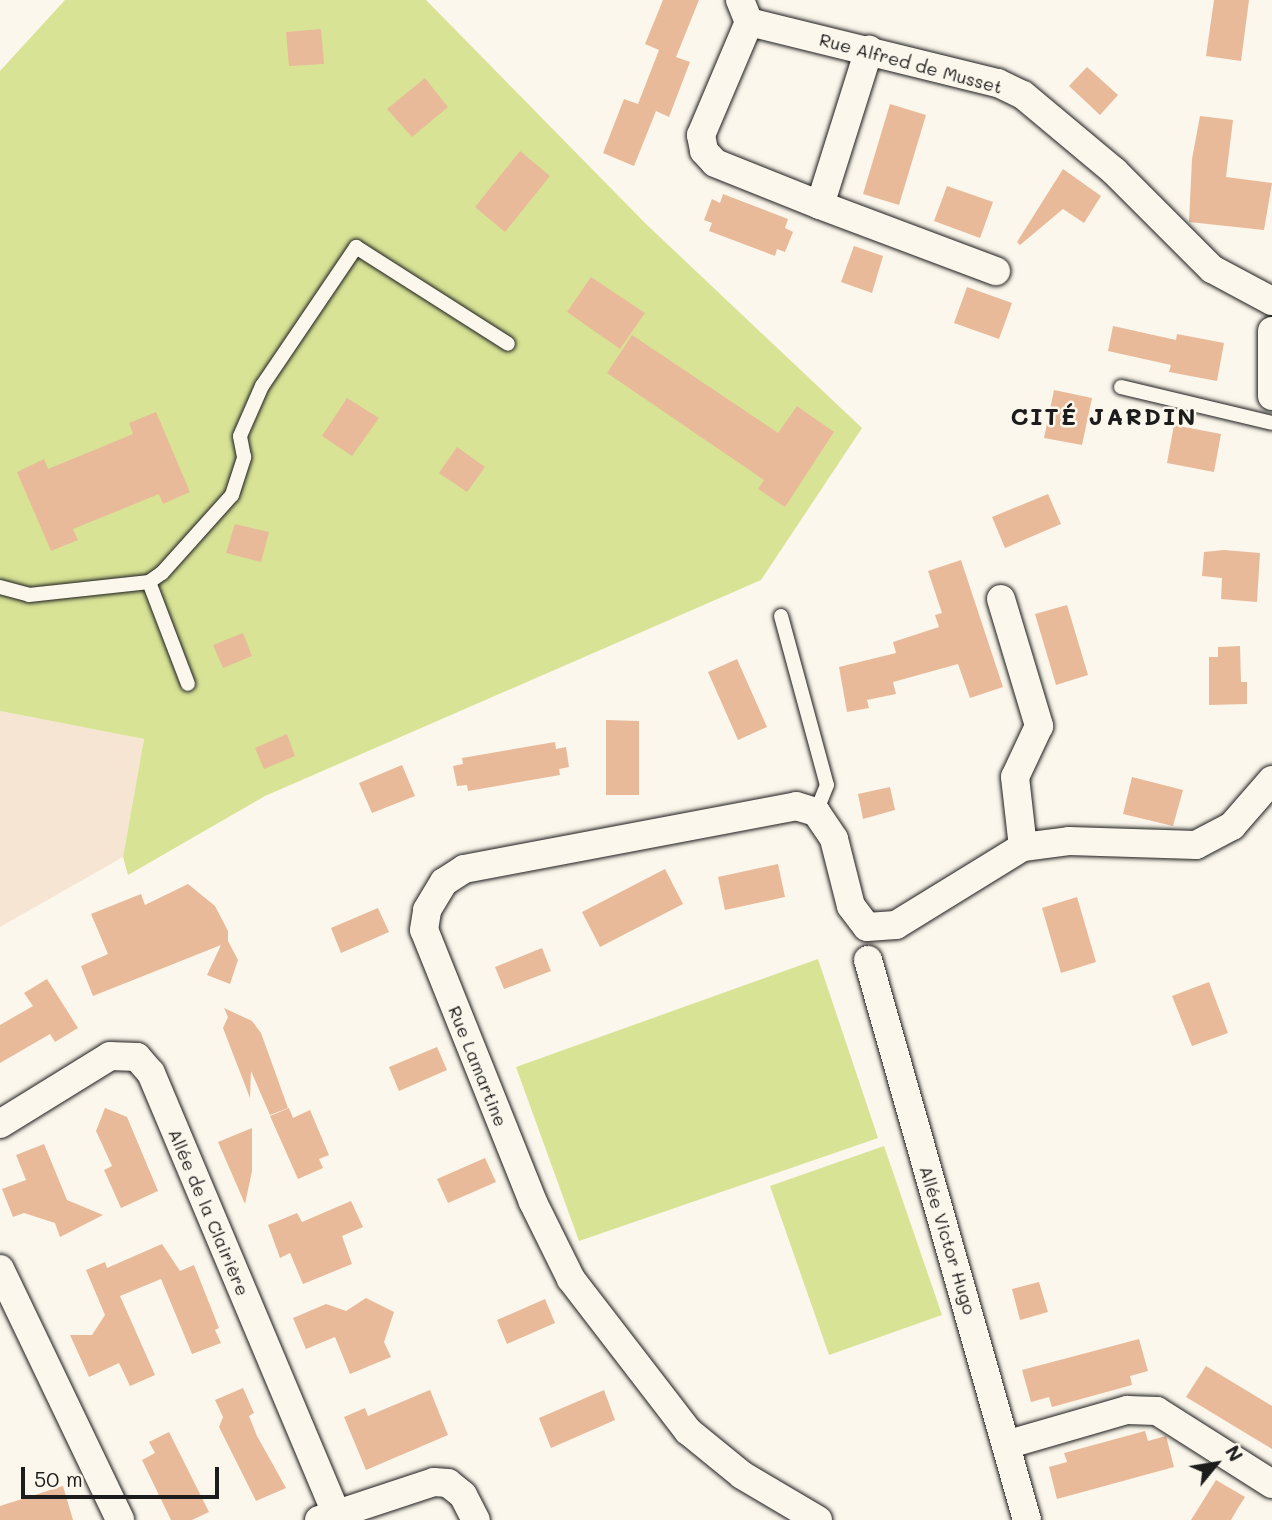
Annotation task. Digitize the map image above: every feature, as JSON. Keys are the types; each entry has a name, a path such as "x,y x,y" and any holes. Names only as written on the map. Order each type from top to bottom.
{"street":[{"name":"Rue Alfred de Musset","path":"745,11 869,50 998,83 1023,95 1114,172 1212,269 1272,300"},
{"path":"745,11 701,135 704,151 715,163 996,271"},
{"path":"820,205 869,50"},
{"path":"1272,331 1272,396"},
{"path":"1002,599 1039,726 1015,778 1023,847"},
{"path":"816,813 834,839 851,906 867,927 896,926 1023,847 1069,841 1196,845 1233,826 1272,780"},
{"name":"Rue Lamartine","path":"816,813 796,806 464,869 444,882 426,910 424,930 533,1202 577,1288 688,1431 743,1475 818,1520"},
{"name":"Allée Victor Hugo","path":"868,960 1009,1444 1027,1520"},
{"name":"Allée de la Clairière","path":"0,1124 110,1056 137,1057 151,1073 327,1517 434,1482 448,1483 463,1495 476,1520"},
{"path":"0,1269 120,1520"},
{"path":"1009,1444 1127,1410 1157,1411 1272,1485"}],"lane":[{"path":"0,587 29,595 149,582 162,573 232,495 244,457 240,436 262,386 356,247 508,344"},
{"path":"1121,387 1272,423"},
{"path":"149,582 188,684"},
{"path":"781,616 827,785 816,813"}],"shaded area":[{"path":"0,711 144,739 123,857 0,927"}],"green space":[{"path":"65,0 426,0 646,224 862,428 761,580 265,796 128,875 123,857 144,739 0,711 0,71"},
{"path":"818,959 878,1138 579,1241 516,1067"},
{"path":"884,1146 942,1315 829,1355 770,1186"}],"building":[{"path":"663,0 699,0 676,57 690,62 669,117 656,111 634,166 603,153 624,99 638,104 659,50 645,44"},
{"path":"1214,0 1249,0 1241,61 1206,56"},
{"path":"321,29 324,64 289,66 286,32"},
{"path":"1087,67 1118,95 1100,115 1069,86"},
{"path":"425,78 448,107 412,137 387,109"},
{"path":"890,104 926,115 899,205 863,194"},
{"path":"1200,116 1233,120 1226,177 1272,183 1264,230 1189,222 1192,159"},
{"path":"520,151 550,176 505,232 475,207"},
{"path":"1063,169 1101,196 1084,223 1063,209 1020,245 1017,242"},
{"path":"947,186 993,202 980,238 934,221"},
{"path":"723,194 788,219 785,228 793,232 785,252 777,249 775,256 709,231 712,223 704,220 712,199 720,203"},
{"path":"854,246 883,256 872,293 841,282"},
{"path":"591,277 645,313 620,349 567,312"},
{"path":"967,287 1012,303 999,339 954,323"},
{"path":"1113,326 1176,340 1177,334 1224,343 1217,381 1169,372 1171,365 1108,351"},
{"path":"632,335 778,433 797,406 834,432 785,507 758,489 764,480 607,373"},
{"path":"1054,390 1092,398 1082,445 1044,438"},
{"path":"347,398 379,418 352,456 322,436"},
{"path":"156,412 190,492 163,504 159,494 73,529 78,540 51,551 17,472 44,459 48,469 133,434 129,423"},
{"path":"1174,425 1221,434 1214,472 1167,463"},
{"path":"457,447 485,467 467,492 439,473"},
{"path":"1048,494 1061,524 1005,548 992,517"},
{"path":"235,524 269,532 261,562 226,553"},
{"path":"1224,550 1260,553 1257,602 1221,599 1222,578 1202,576 1204,552"},
{"path":"961,560 1003,687 970,698 958,664 893,682 896,694 867,700 869,708 847,712 839,667 896,653 893,642 939,627 935,615 942,613 928,571"},
{"path":"1067,605 1088,675 1056,685 1035,614"},
{"path":"243,633 252,656 223,668 213,645"},
{"path":"1240,646 1241,682 1247,682 1247,704 1209,705 1209,657 1218,657 1218,647"},
{"path":"737,659 767,727 738,740 708,672"},
{"path":"606,720 639,721 639,795 606,795"},
{"path":"287,734 295,756 264,769 255,748"},
{"path":"555,742 556,749 566,747 569,767 559,769 560,775 468,791 467,785 457,786 453,766 463,764 462,758"},
{"path":"402,765 415,796 372,813 359,783"},
{"path":"1132,777 1183,790 1173,826 1123,814"},
{"path":"890,787 895,810 863,819 858,794"},
{"path":"778,864 785,897 725,910 718,877"},
{"path":"665,869 683,904 600,947 582,912"},
{"path":"188,884 215,906 228,931 228,941 238,960 230,984 207,975 221,945 93,996 81,966 108,954 91,914 141,894 145,905"},
{"path":"1077,897 1096,962 1061,973 1042,908"},
{"path":"378,908 389,932 341,953 331,928"},
{"path":"542,948 551,971 504,989 495,967"},
{"path":"47,979 78,1028 55,1042 50,1034 0,1063 0,1025 33,1006 24,993"},
{"path":"1209,982 1228,1033 1192,1046 1172,996"},
{"path":"224,1008 252,1021 261,1033 288,1108 270,1115 251,1071 250,1098 223,1028 228,1017"},
{"path":"437,1047 447,1070 399,1091 389,1067"},
{"path":"105,1108 127,1117 158,1191 121,1208 104,1170 112,1166 96,1131"},
{"path":"289,1108 293,1118 310,1110 329,1155 319,1159 323,1168 298,1179 270,1116"},
{"path":"252,1128 252,1171 245,1204 218,1142"},
{"path":"44,1144 67,1200 103,1215 60,1237 55,1223 24,1213 13,1217 2,1189 26,1180 16,1155"},
{"path":"485,1158 496,1182 448,1203 437,1179"},
{"path":"351,1201 363,1227 342,1236 352,1264 303,1284 290,1253 280,1258 268,1225 297,1213 302,1222"},
{"path":"162,1244 180,1271 194,1265 219,1328 215,1330 221,1343 192,1354 161,1279 120,1296 155,1375 130,1386 119,1363 89,1377 70,1335 92,1335 105,1315 86,1270 105,1262 107,1268"},
{"path":"1039,1282 1048,1312 1020,1320 1012,1289"},
{"path":"366,1298 394,1312 384,1342 391,1357 350,1374 335,1337 306,1349 293,1318 326,1304 346,1311"},
{"path":"545,1299 555,1323 507,1344 497,1320"},
{"path":"1139,1339 1148,1371 1130,1376 1132,1385 1052,1407 1049,1397 1031,1402 1022,1370"},
{"path":"1206,1366 1272,1406 1272,1449 1186,1397"},
{"path":"243,1388 254,1413 249,1416 257,1436 286,1488 256,1501 219,1427 223,1417 215,1400"},
{"path":"430,1390 448,1435 366,1470 344,1417 365,1408 368,1416"},
{"path":"604,1390 615,1420 551,1448 539,1418"},
{"path":"1145,1431 1148,1441 1166,1436 1174,1467 1057,1499 1049,1467 1067,1462 1064,1453"},
{"path":"169,1432 209,1512 192,1520 171,1520 142,1460 155,1453 149,1442"},
{"path":"1216,1480 1245,1497 1231,1520 1191,1520"},
{"path":"63,1486 73,1520 0,1520 0,1506"}],"district":[{"name":"CITÉ JARDIN","path":"1104,416"}]}
